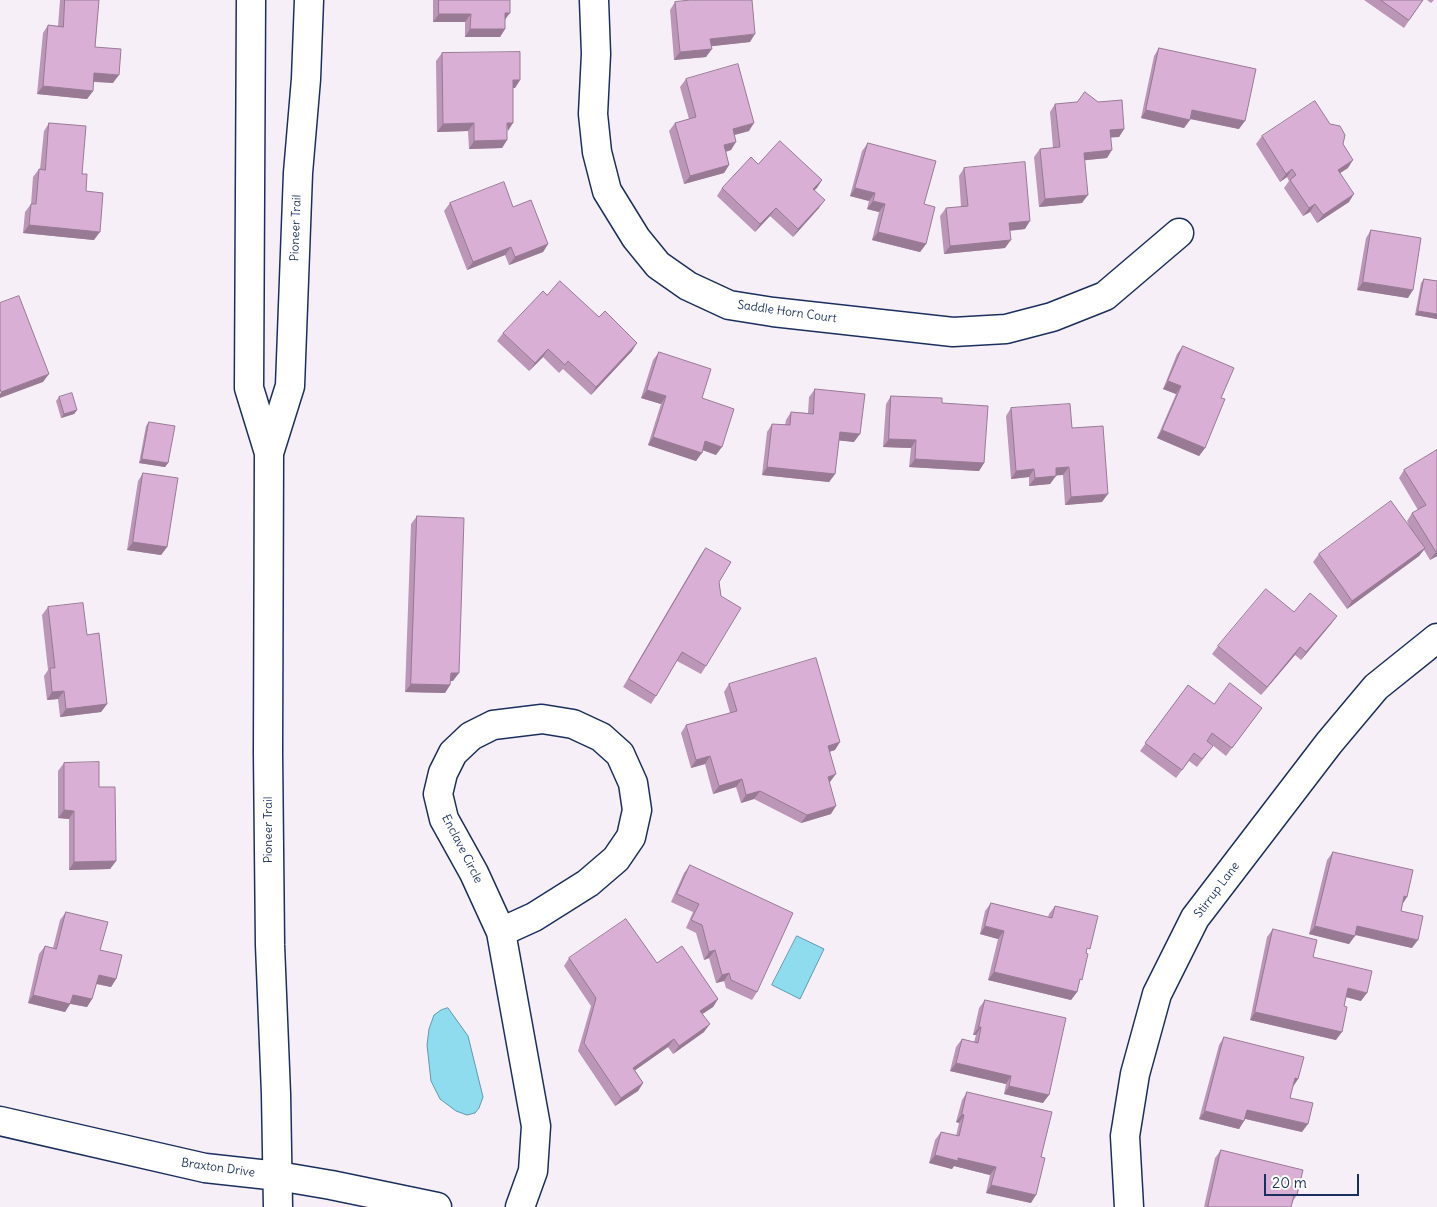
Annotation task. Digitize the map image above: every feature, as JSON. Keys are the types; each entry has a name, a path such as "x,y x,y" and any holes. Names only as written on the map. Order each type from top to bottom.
{"street":[{"name":"Pioneer Trail","path":"251,0 249,388 269,453"},
{"name":"Pioneer Trail","path":"278,1207 270,945 268,752 269,453 290,386 298,173 306,80 309,0"},
{"name":"Saddle Horn Court","path":"594,0 596,54 593,114 597,152 607,191 636,238 658,265 688,286 729,305 773,312 953,332 1006,329 1052,317 1105,296 1180,233"},
{"name":"Stirrup Lane","path":"1129,1207 1125,1136 1135,1074 1157,994 1195,918 1329,743 1376,687 1437,638"},
{"name":"Enclave Circle","path":"501,932 534,917 588,883 616,859 631,837 637,810 633,783 620,754 602,736 573,724 542,718 492,725 471,736 452,753 443,773 438,794 444,819 474,873 501,932 536,1126 532,1171 520,1207"},
{"name":"Braxton Drive","path":"0,1121 205,1168 278,1176 437,1207"}],"water":[{"path":"797,936 824,949 800,999 772,985"},
{"path":"448,1008 468,1036 483,1097 475,1113 467,1115 456,1111 440,1099 431,1081 427,1045 429,1029 434,1015"}],"building":[{"path":"65,0 99,0 95,47 121,49 119,75 94,73 93,91 43,86 48,25 63,27"},
{"path":"439,0 510,0 510,13 505,13 505,29 470,29 471,14 439,14"},
{"path":"691,0 752,0 755,34 710,39 712,49 680,52 675,2"},
{"path":"1381,0 1423,0 1409,20"},
{"path":"1159,48 1256,69 1245,121 1192,110 1190,120 1146,110"},
{"path":"520,52 520,80 513,80 513,123 507,123 507,140 474,141 474,123 443,124 442,53"},
{"path":"738,64 754,123 733,129 736,142 724,145 729,165 690,176 675,123 696,117 686,79"},
{"path":"1085,92 1098,102 1122,100 1124,129 1110,130 1112,150 1084,153 1088,195 1045,199 1040,149 1060,147 1055,104 1077,102"},
{"path":"1315,101 1330,124 1340,126 1345,135 1343,144 1353,160 1338,170 1354,194 1323,215 1315,204 1309,208 1290,180 1296,175 1292,169 1286,174 1262,136"},
{"path":"49,123 86,126 82,174 87,174 86,191 103,193 100,232 29,225 31,204 36,204 39,169 45,170"},
{"path":"780,141 822,180 813,189 825,200 798,229 776,208 760,224 722,188 751,157 758,164"},
{"path":"868,143 936,161 924,204 935,207 926,244 878,232 885,204 873,201 875,193 855,188"},
{"path":"1025,162 1030,221 1009,223 1011,240 950,246 946,208 968,206 964,168"},
{"path":"504,182 513,207 531,200 548,244 515,257 511,247 473,262 450,203"},
{"path":"1371,230 1421,238 1413,290 1363,282"},
{"path":"1424,279 1437,281 1437,314 1418,311"},
{"path":"560,281 599,317 605,311 637,343 596,387 568,361 565,365 548,349 535,363 503,333 543,291 547,295"},
{"path":"19,296 49,374 1,392 0,303"},
{"path":"1183,346 1234,368 1221,398 1225,399 1205,448 1162,430 1181,386 1168,381"},
{"path":"659,352 711,369 702,398 734,409 722,447 705,441 702,453 653,437 666,396 647,390"},
{"path":"815,389 865,394 860,434 840,432 835,474 767,467 772,424 790,425 791,412 813,414"},
{"path":"72,393 77,410 64,414 59,397"},
{"path":"891,396 942,398 942,403 988,406 984,463 915,459 916,440 889,439"},
{"path":"1070,404 1072,428 1103,426 1108,494 1071,497 1069,467 1056,468 1056,476 1035,478 1034,469 1016,471 1011,408"},
{"path":"149,422 175,426 168,463 142,459"},
{"path":"1437,450 1436,552 1412,513 1426,505 1404,470"},
{"path":"143,473 178,478 167,547 133,542"},
{"path":"1391,501 1425,548 1352,601 1319,554"},
{"path":"417,516 464,518 459,673 451,673 450,685 411,684"},
{"path":"706,548 731,562 719,582 721,596 741,608 706,666 682,652 656,696 629,679"},
{"path":"1266,589 1294,612 1310,593 1337,616 1306,652 1300,647 1267,687 1218,646"},
{"path":"83,603 87,635 99,633 107,704 66,709 64,691 52,692 50,668 55,668 48,607"},
{"path":"816,658 840,742 828,746 836,774 828,777 836,806 807,815 760,791 746,795 742,779 719,786 710,756 696,760 686,725 737,711 729,684"},
{"path":"1230,683 1262,708 1232,748 1212,733 1207,741 1213,746 1202,759 1194,753 1182,770 1145,743 1188,685 1214,704"},
{"path":"99,762 99,787 115,787 116,861 74,862 74,811 64,810 64,763"},
{"path":"1333,852 1413,870 1407,897 1404,896 1401,911 1423,916 1418,940 1357,926 1355,936 1315,926"},
{"path":"690,865 793,913 757,992 731,980 729,973 722,975 715,950 709,952 702,925 691,920 699,904 677,894"},
{"path":"991,903 1052,918 1055,906 1098,916 1090,949 1087,948 1086,953 1088,954 1077,992 994,972 1004,931 985,926"},
{"path":"66,912 108,922 100,950 122,955 116,979 99,975 92,999 73,995 70,1004 33,995 45,946 56,949"},
{"path":"626,919 657,963 682,946 718,999 700,1011 710,1024 679,1046 674,1039 633,1068 643,1083 621,1098 584,1043 596,998 569,958"},
{"path":"1273,929 1317,940 1313,957 1372,971 1367,993 1348,988 1344,1006 1347,1007 1342,1032 1255,1012"},
{"path":"985,1000 1066,1018 1049,1095 1009,1086 1011,1076 956,1063 962,1039 978,1043 981,1027 979,1027"},
{"path":"1224,1037 1304,1057 1298,1079 1295,1078 1290,1098 1313,1103 1308,1124 1247,1110 1244,1121 1205,1111"},
{"path":"967,1092 1052,1112 1041,1157 1045,1158 1036,1195 991,1185 996,1167 935,1155 941,1132 959,1136"},
{"path":"1221,1150 1303,1170 1297,1195 1294,1195 1291,1207 1208,1207"}]}
